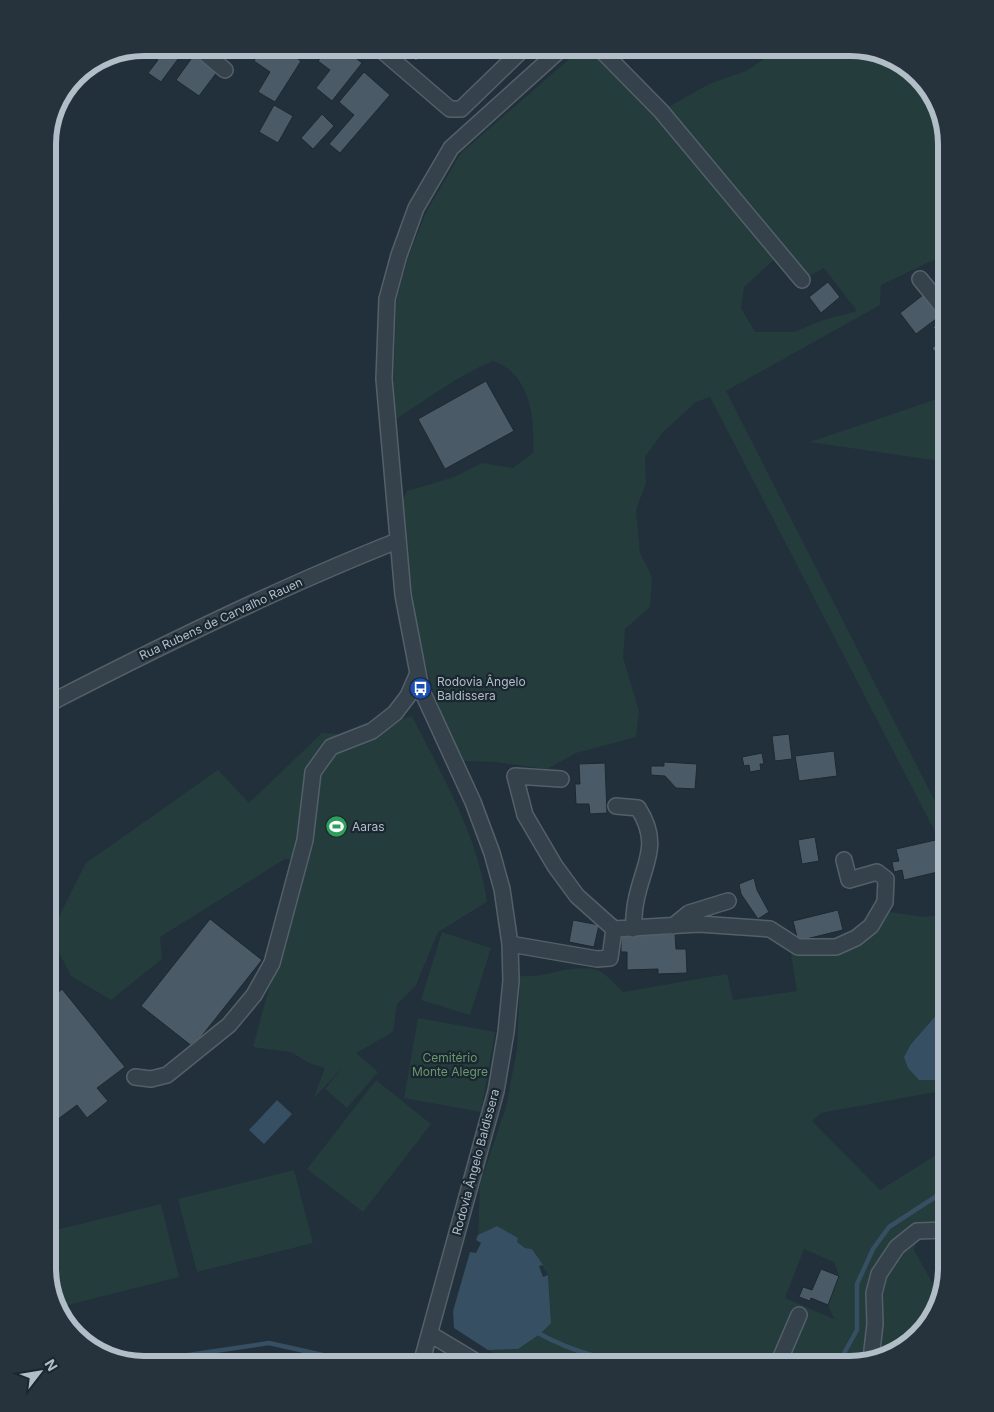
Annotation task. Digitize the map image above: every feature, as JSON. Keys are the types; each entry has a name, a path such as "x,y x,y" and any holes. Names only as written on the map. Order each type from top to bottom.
{"street":[{"path":"208,56 225,70"},
{"path":"388,56 450,109 461,109 516,56"},
{"name":"Rodovia Ângelo Baldissera","path":"423,1356 496,1091 506,1032 511,981 510,944 502,889 492,854 472,802 421,689 403,595 384,379 387,299 399,255 416,208 451,148 553,56"},
{"path":"606,56 661,111 802,280"},
{"path":"920,279 938,300"},
{"name":"Rua Rubens de Carvalho Rauen","path":"56,700 147,652 337,565 397,541"},
{"path":"135,1076 151,1079 167,1075 229,1026 254,995 272,963 305,840 313,772 331,747 372,731 395,713 408,696 418,673"},
{"path":"561,779 515,776 525,815 554,866 577,896 614,929 699,924 770,929 798,947 836,947 856,938 872,926 885,902 886,880 877,872 849,880 844,860"},
{"path":"616,806 638,808 647,822 651,846 636,902 633,929"},
{"path":"673,926 689,913 728,901"},
{"path":"510,944 597,958 610,958 614,929"},
{"path":"872,1353 875,1324 874,1294 879,1274 896,1247 917,1231 938,1230"},
{"path":"781,1356 799,1315"},
{"path":"430,1334 467,1356"}],"green space":[{"path":"573,56 607,56 661,111 709,84 746,71 769,56 855,56 867,58 894,68 920,91 931,111 937,133 938,258 881,285 880,305 726,391 938,807 938,838 710,397 696,402 662,433 645,457 646,483 636,510 640,553 652,577 650,607 625,629 623,657 639,711 636,737 576,753 547,769 496,762 464,761 444,720 426,667 411,585 403,500 407,491 454,477 482,463 513,468 533,453 533,426 528,398 522,386 505,367 493,361 455,380 396,419 393,406 396,301 408,258 426,212 461,153","holes":["780,254 802,280 824,268 857,311 823,320 794,332 755,332 741,308 744,287"]},
{"path":"938,392 938,461 810,442 934,400"},
{"path":"412,716 447,784 467,830 476,853 487,902 438,932 416,985 397,1004 393,1032 356,1053 378,1072 347,1108 325,1089 343,1067 313,1099 325,1068 309,1063 291,1052 253,1047 304,860 285,859 160,937 162,959 111,1000 71,976 56,947 56,923 86,863 218,770 249,803 322,733 351,735 374,726"},
{"path":"889,912 925,917 938,915 938,1013 911,1044 938,1072 938,1091 821,1113 812,1121 880,1190 938,1154 938,1229 917,1231 914,1250 935,1288 926,1312 912,1330 894,1344 883,1349 872,1353 850,1356 499,1356 488,1350 518,1349 551,1316 548,1275 532,1249 525,1248 517,1242 478,1235 480,1184 506,1107 517,1049 520,976 540,975 569,969 589,969 599,971 608,977 623,992 727,974 733,1000 797,991 791,954 836,952 858,944 868,937","holes":["804,1249 834,1262 839,1276 828,1305 834,1319 785,1298"]},
{"path":"442,932 491,948 470,1015 421,1000"},
{"name":"Cemitério Monte Alegre","path":"418,1018 495,1032 481,1112 404,1098"},
{"path":"376,1080 431,1124 363,1212 307,1169"},
{"path":"294,1170 313,1243 197,1272 178,1199"},
{"path":"161,1204 179,1277 65,1306 57,1277 56,1230"}],"water":[{"path":"938,1013 938,1080 919,1080 908,1068 904,1057 911,1044"},
{"path":"277,1100 292,1114 264,1144 249,1130"},
{"path":"497,1226 518,1238 517,1242 525,1248 532,1249 543,1265 539,1266 543,1277 548,1275 551,1323 540,1334 518,1349 488,1350 454,1328 453,1311 470,1252 476,1253 481,1243 476,1240 478,1235"}],"building":[{"path":"153,56 180,56 161,82 148,73 158,60"},
{"path":"193,56 217,72 199,96 176,80"},
{"path":"257,56 294,56 301,61 275,102 258,92 270,72 254,61"},
{"path":"322,56 353,56 362,63 332,101 316,88 330,70 318,61"},
{"path":"410,56 421,56 416,61"},
{"path":"364,72 390,95 340,153 329,144 354,115 339,102"},
{"path":"274,105 293,116 278,143 259,132"},
{"path":"322,114 334,126 313,149 301,138"},
{"path":"828,282 840,297 821,313 809,297"},
{"path":"923,295 938,314 938,318 916,334 900,313"},
{"path":"938,324 938,334 933,327"},
{"path":"938,343 938,356 932,348"},
{"path":"486,381 514,431 445,469 418,419"},
{"path":"789,734 792,759 775,761 772,736"},
{"path":"834,751 837,776 799,781 795,756"},
{"path":"762,753 764,764 760,764 761,770 750,772 749,765 744,766 742,757"},
{"path":"664,762 697,764 695,789 676,788 665,776 651,775 651,766 664,766"},
{"path":"605,763 607,813 590,814 589,804 576,804 575,784 580,784 579,764"},
{"path":"815,837 819,861 802,864 798,840"},
{"path":"938,839 938,872 904,880 902,870 894,872 892,862 899,861 896,849"},
{"path":"754,878 757,890 769,912 758,919 741,894 739,884"},
{"path":"838,910 843,930 798,941 793,921"},
{"path":"210,919 262,960 193,1047 141,1006"},
{"path":"573,920 599,925 594,947 569,942"},
{"path":"675,934 676,949 686,949 687,973 658,974 658,969 627,970 627,952 621,952 621,935"},
{"path":"62,989 125,1067 97,1088 108,1101 87,1118 77,1105 56,1121 56,994"},
{"path":"821,1269 839,1276 828,1305 811,1298 810,1301 799,1297 803,1287 812,1290"}],"waterway":[{"path":"842,1356 857,1330 857,1284 873,1249 889,1227 938,1195"},
{"path":"540,1334 564,1346 597,1356"},
{"path":"181,1356 269,1343 327,1356"}],"place":[{"name":"Rodovia Ângelo Baldissera","path":"421,689"},
{"name":"Aaras","path":"336,827"}]}
